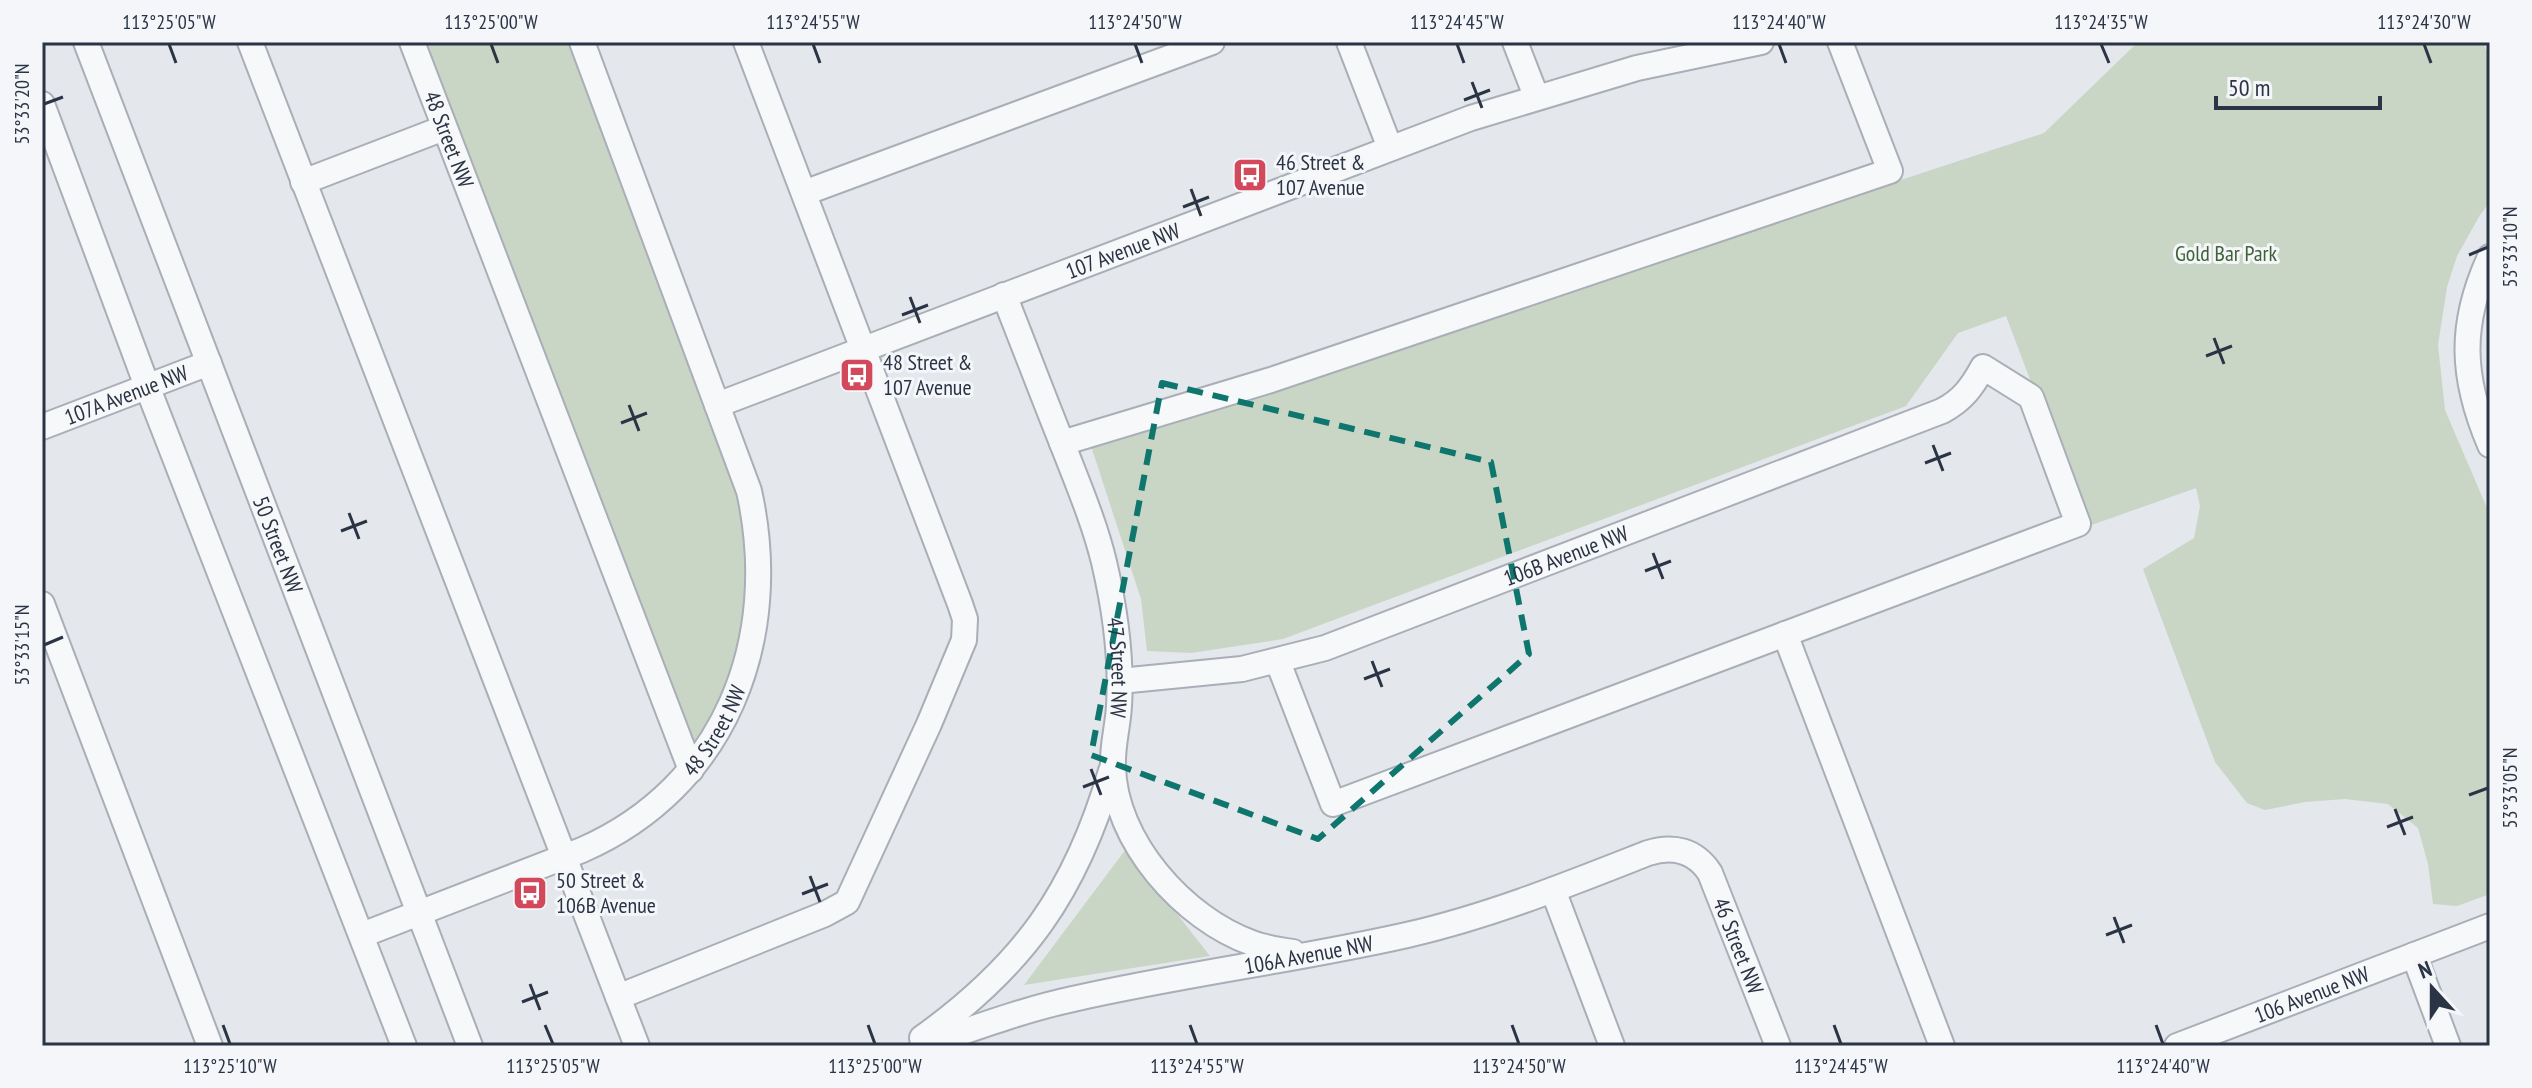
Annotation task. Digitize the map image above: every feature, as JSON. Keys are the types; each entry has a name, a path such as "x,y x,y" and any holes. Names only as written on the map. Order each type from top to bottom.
{"street":[{"name":"50 Street NW","path":"86,42 470,1046"},
{"path":"250,42 637,1046"},
{"name":"48 Street NW","path":"412,42 691,770"},
{"name":"48 Street NW","path":"582,42 741,469 759,542 759,599 738,688 710,743 691,770"},
{"path":"618,997 811,920 847,902 964,640 965,619 960,604 746,42"},
{"path":"804,193 1212,42"},
{"path":"1349,42 1390,148"},
{"path":"1515,42 1536,96"},
{"name":"107 Avenue NW","path":"717,405 1390,148 1536,96 1683,50 1761,42"},
{"path":"1062,443 1271,380 1890,171 1840,42"},
{"path":"42,104 147,386 404,1046"},
{"path":"303,182 444,128"},
{"path":"2490,257 2472,307 2466,344 2470,390 2490,445"},
{"name":"47 Street NW","path":"1004,295 1104,560 1114,611 1120,681 1113,765 1118,796 1128,825 1155,870 1179,898 1209,921 1254,944 1307,955"},
{"name":"107A Avenue NW","path":"42,427 209,363"},
{"name":"106B Avenue NW","path":"1120,681 1211,673 1278,662 1336,644 1942,411 1959,402 1972,388 1983,367 2031,397 2078,524 1785,634"},
{"path":"42,604 210,1046"},
{"path":"1278,662 1333,804 1785,634 1942,1046"},
{"path":"910,1046 982,991 1030,940 1079,862 1113,765"},
{"path":"362,935 603,841 650,810 691,770"},
{"name":"106A Avenue NW","path":"922,1046 1028,1010 1071,999 1442,927 1553,890 1659,849 1689,852"},
{"name":"46 Street NW","path":"1689,852 1710,873 1778,1046"},
{"path":"1553,890 1612,1046"},
{"name":"106 Avenue NW","path":"2177,1046 2490,926"},
{"path":"2414,955 2448,1046"}],"highlighted area":[{"path":"1162,383 1491,462 1529,654 1318,839 1091,755"}],"green space":[{"path":"412,42 582,42 741,469 753,630 691,770"},
{"name":"Gold Bar Park","path":"2138,42 2490,42 2484,44 2490,61 2490,202 2457,256 2447,287 2438,345 2445,410 2490,515 2490,894 2457,906 2433,904 2428,864 2418,828 2388,804 2345,799 2305,802 2265,810 2247,803 2215,762 2143,569 2194,538 2200,506 2196,488 2086,527 2006,316 1958,333 1906,406 1283,639 1191,653 1147,651 1141,599 1091,446 2044,133"},
{"path":"1126,849 1210,956 1024,985"}],"place":[{"name":"46 Street & 107 Avenue","path":"1250,175"},
{"name":"48 Street & 107 Avenue","path":"857,375"},
{"name":"50 Street & 106B Avenue","path":"530,893"}]}
